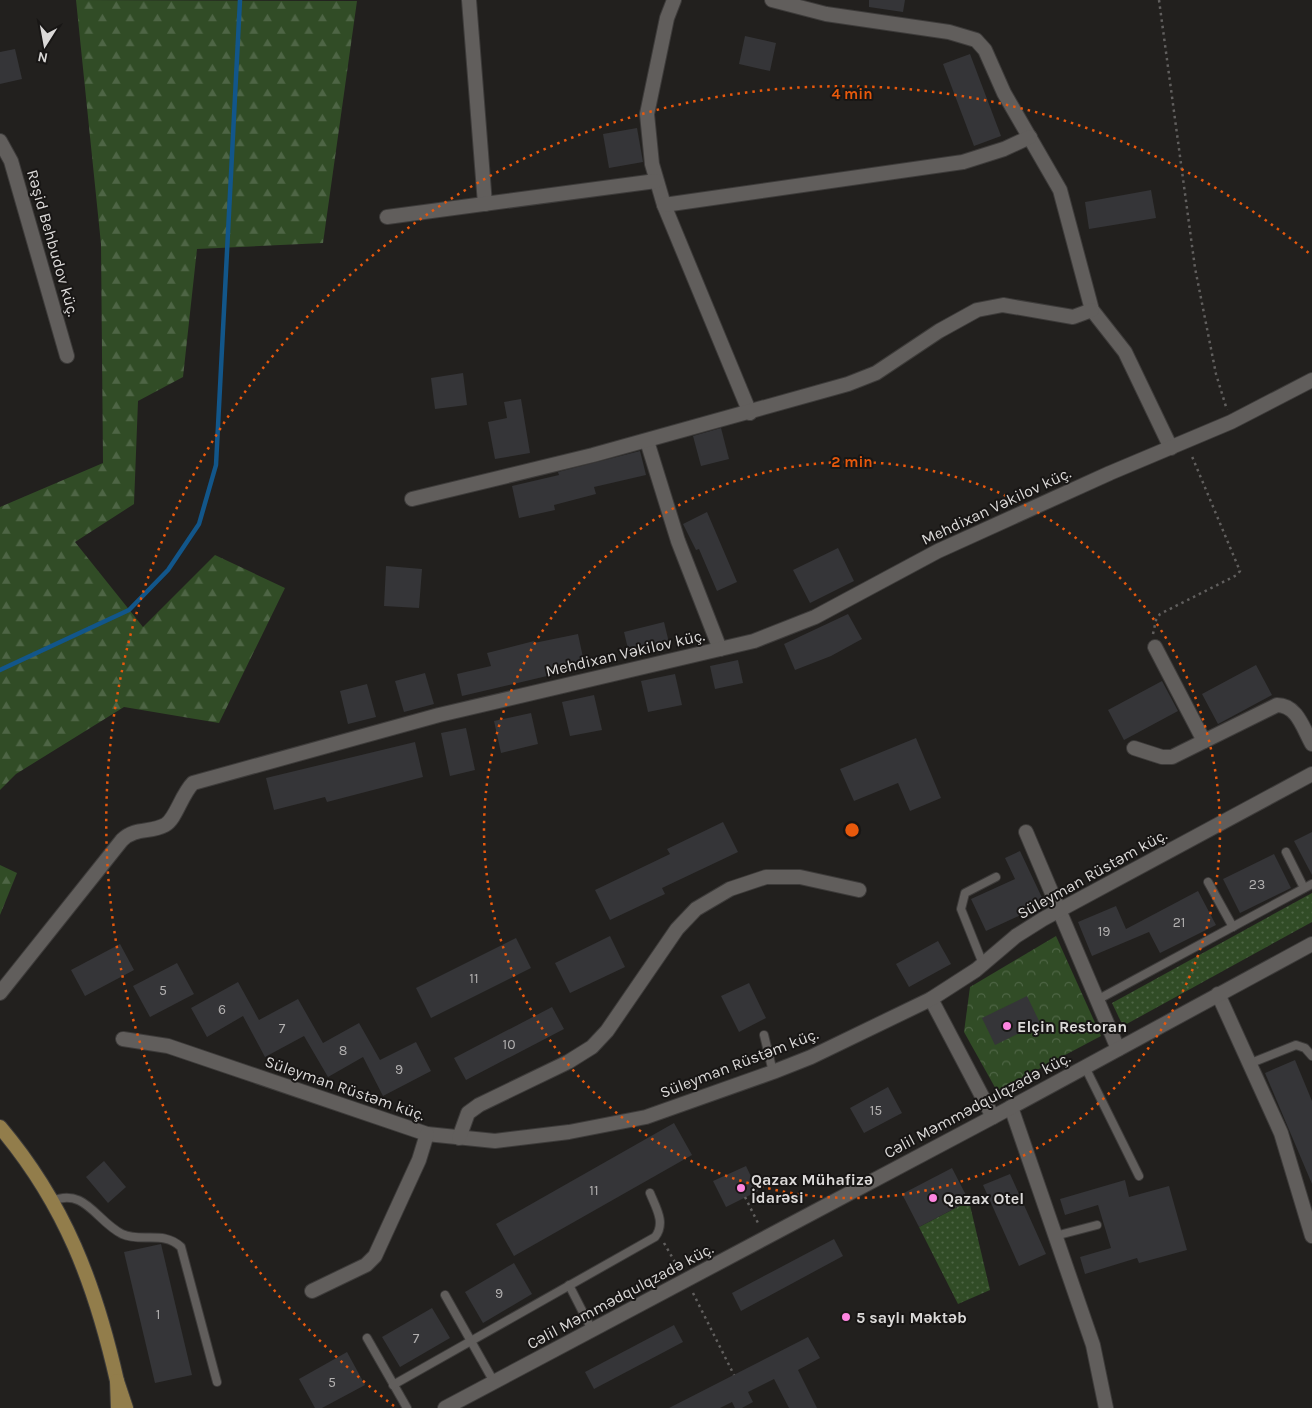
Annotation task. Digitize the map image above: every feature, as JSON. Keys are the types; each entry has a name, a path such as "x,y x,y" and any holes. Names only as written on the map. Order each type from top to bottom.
{"main road":[{"path":"0,1127 27,1161 52,1201 68,1230 86,1270 99,1305 117,1381 126,1408"},
{"path":"117,1381 118,1408"}],"street":[{"path":"469,0 485,204"},
{"path":"674,0 666,18 647,114 656,181 750,412"},
{"path":"772,0 826,14 962,34 976,40 985,50 1004,92 1060,190 1092,310 1125,352 1171,448"},
{"path":"664,204 963,162 1004,149 1030,137"},
{"name":"Rəşid Behbudov küç.","path":"0,141 11,161 67,356"},
{"path":"387,217 656,181"},
{"path":"412,499 647,441 848,384 876,373 939,331 977,310 1003,304 1073,317 1092,310"},
{"name":"Mehdixan Vəkilov küç.","path":"0,992 122,840 130,832 165,826 172,820 184,792 193,783 439,715 754,641 815,617 938,551 1110,473 1230,422 1312,380"},
{"path":"647,441 678,541 720,649"},
{"path":"1155,647 1204,741"},
{"path":"1134,748 1162,757 1172,756 1277,705 1287,705 1294,710 1312,744"},
{"name":"Süleyman Rüstəm küç.","path":"123,1039 168,1046 427,1134 495,1141 569,1132 646,1117 773,1072 931,999 983,964 1016,936 1059,910 1312,774"},
{"path":"1026,832 1118,1049"},
{"path":"459,1138 468,1113 479,1105 568,1062 592,1047 608,1031 677,929 696,909 730,890 766,878 800,877 859,890"},
{"name":"Cəlil Məmmədqulqzadə küç.","path":"445,1408 993,1117 1312,944"},
{"path":"1218,994 1287,1150 1312,1236"},
{"path":"931,999 993,1117"},
{"path":"1011,1107 1093,1345 1106,1408"},
{"path":"312,1291 361,1268 375,1256 419,1160 427,1134"}],"lane":[{"path":"1286,852 1304,888"},
{"path":"983,964 961,909 962,900 965,893 996,877"},
{"path":"1208,882 1232,927"},
{"path":"1097,1000 1312,884"},
{"path":"764,1035 773,1072"},
{"path":"1250,1063 1296,1045 1305,1048 1312,1056"},
{"path":"1085,1067 1139,1176"},
{"path":"393,1385 655,1237 661,1230 661,1221 650,1193"},
{"path":"52,1201 60,1198 74,1197 124,1235 173,1239 181,1247 217,1382"},
{"path":"1056,1236 1097,1225"},
{"path":"569,1286 592,1330"},
{"path":"445,1295 494,1382"},
{"path":"367,1338 407,1408"}],"path":[{"path":"1159,0 1195,268 1216,374 1230,422"},
{"path":"1155,647 1153,633 1156,620 1160,614 1237,575 1240,571 1186,442"},
{"path":"745,1197 766,1238"},
{"path":"655,1237 667,1247 734,1374"}],"green space":[{"path":"76,0 357,1 323,243 197,249 183,377 138,401 134,504 75,542 143,627 215,555 285,588 219,723 124,707 16,774 0,790 0,507 103,463 101,244"},
{"path":"0,865 17,873 0,915"},
{"path":"1312,893 1312,922 1123,1026 1112,1003"},
{"path":"1056,936 1101,1036 997,1091 964,1032 970,987"},
{"path":"969,1201 990,1290 958,1304 919,1227"}],"building":[{"path":"869,0 905,0 903,12 869,7"},
{"path":"745,36 776,43 770,71 739,64"},
{"path":"15,49 22,79 0,84 0,52"},
{"path":"970,54 1001,136 974,146 943,64"},
{"path":"637,128 643,162 609,168 603,134"},
{"path":"1151,190 1156,218 1089,229 1085,202"},
{"path":"463,373 467,405 435,409 431,378"},
{"path":"521,399 530,453 495,459 488,422 507,418 504,402"},
{"path":"721,428 729,459 701,466 693,436"},
{"path":"640,451 646,475 594,487 596,494 554,505 555,510 519,518 512,486 559,475 558,472"},
{"path":"707,512 737,582 717,591 699,549 696,550 683,524"},
{"path":"838,548 854,581 810,603 793,570"},
{"path":"386,566 422,569 419,608 384,606"},
{"path":"848,614 862,639 831,656 795,670 784,644"},
{"path":"664,622 670,647 630,657 624,632"},
{"path":"578,634 585,667 462,696 457,674 491,666 487,653 534,641 534,643"},
{"path":"738,660 743,683 715,689 710,666"},
{"path":"1256,665 1272,695 1218,724 1202,694"},
{"path":"425,673 434,704 404,712 395,681"},
{"path":"675,674 682,705 648,712 641,681"},
{"path":"1162,681 1178,711 1124,740 1108,710"},
{"path":"367,684 376,717 348,724 340,691"},
{"path":"594,695 602,730 570,736 562,702"},
{"path":"531,713 538,744 501,753 494,721"},
{"path":"466,728 475,770 450,776 441,733"},
{"path":"916,738 941,798 910,811 898,783 854,801 840,769"},
{"path":"415,742 423,777 327,802 325,797 274,810 266,778"},
{"path":"723,822 738,852 662,888 665,894 610,920 595,890 670,854 667,849"},
{"path":"1312,832 1312,875 1294,841"},
{"path":"1020,851 1045,904 986,931 971,899 1015,879 1005,858"},
{"path":"1274,854 1291,888 1240,913 1223,879"},
{"path":"1198,891 1216,925 1160,953 1149,932 1092,956 1078,922 1116,906 1126,929"},
{"path":"610,936 625,967 570,993 555,963"},
{"path":"516,938 531,968 431,1018 416,988"},
{"path":"938,941 951,964 909,987 896,964"},
{"path":"120,944 134,970 85,996 71,970"},
{"path":"177,963 194,994 150,1017 133,986"},
{"path":"238,982 259,1020 298,999 323,1043 359,1023 380,1060 416,1042 431,1071 383,1096 363,1057 328,1077 304,1036 265,1057 243,1016 207,1037 191,1008"},
{"path":"749,983 766,1018 739,1032 721,996"},
{"path":"1027,996 1040,1023 995,1045 982,1018"},
{"path":"552,1007 564,1029 466,1080 454,1058"},
{"path":"1295,1060 1312,1101 1312,1184 1265,1073"},
{"path":"888,1087 902,1113 864,1133 850,1108"},
{"path":"674,1123 692,1155 514,1256 496,1224"},
{"path":"104,1161 126,1187 108,1203 86,1177"},
{"path":"746,1166 758,1191 726,1207 713,1181"},
{"path":"952,1168 969,1201 919,1227 902,1194"},
{"path":"1010,1174 1046,1254 1019,1266 983,1185"},
{"path":"1125,1180 1129,1197 1169,1186 1187,1250 1139,1263 1137,1258 1085,1274 1080,1257 1111,1248 1098,1205 1065,1215 1060,1199"},
{"path":"834,1239 843,1256 741,1311 732,1293"},
{"path":"161,1244 192,1375 155,1383 124,1252"},
{"path":"514,1263 532,1294 483,1323 465,1292"},
{"path":"432,1308 450,1338 400,1367 382,1337"},
{"path":"674,1325 683,1342 594,1389 585,1372"},
{"path":"808,1337 820,1358 798,1370 817,1408 789,1408 774,1379 748,1392 753,1402 742,1408 735,1408 732,1402 720,1408 669,1408"},
{"path":"347,1352 365,1385 322,1408 315,1408 299,1379"}],"waterway":[{"path":"0,670 129,610 168,570 199,524 216,465 240,0"}],"place":[{"name":"Elçin Restoran","path":"1007,1026"},
{"name":"Qazax Mühafizə İdarəsi","path":"741,1188"},
{"name":"Qazax Otel","path":"933,1198"},
{"name":"5 saylı Məktəb","path":"846,1317"}]}
